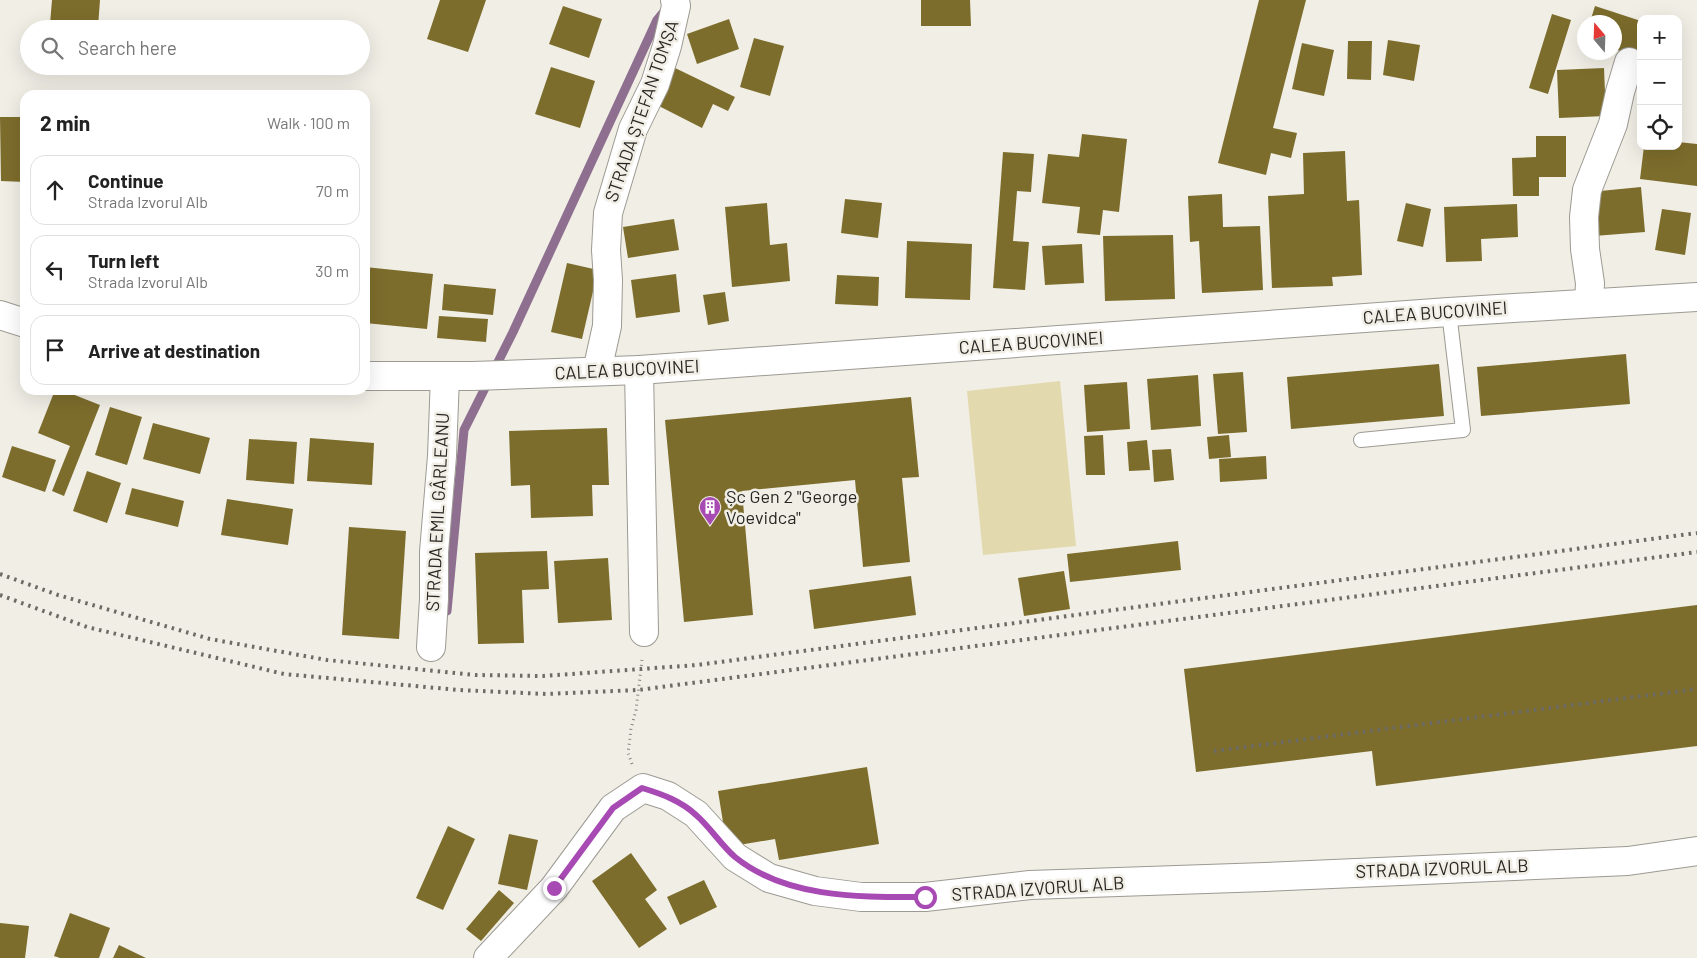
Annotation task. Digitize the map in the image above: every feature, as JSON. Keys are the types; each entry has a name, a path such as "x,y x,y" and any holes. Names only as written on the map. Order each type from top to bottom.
{"main road":[{"name":"STRADA ȘTEFAN TOMȘA","path":"597,371 607,326 608,280 606,250 608,213 633,129 655,84 667,46 676,3"},
{"path":"1589,303 1590,282 1585,250 1584,217 1587,190 1614,124 1620,92 1629,62"},
{"name":"CALEA BUCOVINEI","path":"370,376 472,376 639,370 1697,296"},
{"path":"0,314 20,321"},
{"path":"639,370 644,632"},
{"name":"STRADA EMIL GÂRLEANU","path":"431,647 434,552 442,456 445,376"},
{"path":"488,958 554,888 613,808 642,788"},
{"name":"STRADA IZVORUL ALB","path":"642,788 668,796 696,814 735,857 769,878 815,891 861,897 925,897 1030,885 1628,861 1697,851"}],"lane":[{"path":"1361,440 1463,430 1449,312"}],"path":[{"path":"642,788 628,754 631,729 636,710 644,632"}],"shaded area":[{"path":"1060,381 1076,546 983,555 967,391"}],"building":[{"path":"52,0 100,0 99,20 50,20"},
{"path":"440,0 486,0 468,52 427,39"},
{"path":"921,0 970,0 971,26 921,26"},
{"path":"1259,0 1306,0 1273,128 1297,133 1291,158 1271,153 1266,175 1218,163"},
{"path":"563,6 602,19 589,58 549,44"},
{"path":"1595,6 1637,20 1637,50 1635,56 1622,52 1622,15 1592,15"},
{"path":"1552,14 1571,20 1548,94 1529,88"},
{"path":"729,19 739,49 697,64 687,34"},
{"path":"754,38 784,46 770,96 740,87"},
{"path":"1388,40 1420,45 1414,81 1383,75"},
{"path":"1348,41 1372,41 1371,80 1347,79"},
{"path":"1302,43 1334,50 1324,96 1292,89"},
{"path":"551,67 595,81 580,128 535,114"},
{"path":"673,67 735,97 728,111 713,104 702,128 655,104"},
{"path":"1604,68 1606,116 1559,118 1557,70"},
{"path":"0,117 20,117 20,182 1,181"},
{"path":"1082,134 1127,139 1119,212 1103,210 1100,235 1077,233 1080,207 1042,203 1048,154 1079,157"},
{"path":"1536,136 1566,136 1566,177 1539,177 1539,196 1513,196 1512,158 1536,157"},
{"path":"1682,142 1697,144 1697,186 1640,179 1644,150 1682,150"},
{"path":"1345,151 1347,201 1359,200 1362,275 1332,277 1333,286 1272,288 1268,196 1304,194 1303,153"},
{"path":"1003,152 1034,154 1031,192 1017,191 1013,241 1029,242 1025,290 993,288"},
{"path":"1641,187 1645,232 1594,236 1590,192"},
{"path":"1222,194 1223,227 1260,226 1263,290 1202,293 1199,241 1190,242 1188,196"},
{"path":"845,199 882,203 878,238 841,233"},
{"path":"767,203 770,245 787,243 790,281 732,287 725,207"},
{"path":"1406,203 1431,209 1423,247 1397,241"},
{"path":"1517,204 1518,237 1481,239 1482,261 1446,262 1444,207"},
{"path":"1662,209 1691,213 1685,255 1655,250"},
{"path":"674,219 679,250 628,258 623,227"},
{"path":"1173,235 1175,299 1105,301 1103,236"},
{"path":"907,241 972,244 970,300 905,298"},
{"path":"1082,244 1084,283 1045,285 1042,246"},
{"path":"567,263 598,270 582,339 551,332"},
{"path":"370,268 433,274 427,329 370,323"},
{"path":"676,274 680,312 636,318 631,280"},
{"path":"837,275 879,277 878,306 835,304"},
{"path":"444,284 496,289 493,315 442,310"},
{"path":"725,292 729,321 708,325 703,295"},
{"path":"439,316 488,319 486,342 437,338"},
{"path":"1626,354 1630,404 1481,416 1477,367"},
{"path":"1439,364 1444,416 1291,429 1287,377"},
{"path":"1243,372 1247,432 1218,434 1213,374"},
{"path":"1198,375 1201,426 1151,430 1147,379"},
{"path":"1127,382 1130,429 1087,432 1084,385"},
{"path":"53,395 75,395 100,405 64,496 52,491 70,446 38,433"},
{"name":"Șc Gen 2 \"George Voevidca\"","path":"911,397 919,477 902,478 910,562 863,567 855,480 742,491 753,615 684,622 665,420"},
{"path":"110,407 142,417 127,465 95,455"},
{"path":"153,423 210,438 200,474 143,459"},
{"path":"607,428 609,485 592,485 593,516 531,518 530,485 511,486 509,431"},
{"path":"1103,435 1105,475 1086,475 1084,436"},
{"path":"1229,435 1231,457 1209,459 1207,437"},
{"path":"310,438 374,443 372,485 307,481"},
{"path":"249,439 297,442 294,484 246,480"},
{"path":"1147,440 1150,470 1129,471 1127,442"},
{"path":"12,446 56,460 45,492 2,477"},
{"path":"1171,449 1174,480 1154,482 1152,450"},
{"path":"1266,456 1267,479 1220,482 1219,459"},
{"path":"87,471 121,483 107,523 73,511"},
{"path":"132,488 184,501 178,527 125,514"},
{"path":"227,499 293,509 288,545 221,535"},
{"path":"349,527 406,531 399,639 342,635"},
{"path":"1178,541 1181,570 1070,582 1067,554"},
{"path":"547,551 549,589 522,590 524,643 478,644 475,553"},
{"path":"608,558 612,620 558,623 554,561"},
{"path":"1064,571 1070,609 1024,616 1018,578"},
{"path":"911,576 916,615 814,629 809,590"},
{"path":"1697,605 1697,746 1376,786 1372,751 1196,772 1184,669"},
{"path":"867,767 879,844 779,860 775,839 727,847 718,791"},
{"path":"448,826 475,839 443,910 416,898"},
{"path":"509,834 538,840 527,890 498,884"},
{"path":"631,853 657,890 645,899 667,929 639,948 592,881"},
{"path":"704,880 717,907 680,925 667,897"},
{"path":"499,890 514,903 481,941 466,929"},
{"path":"70,913 110,928 99,958 60,958 54,956"},
{"path":"0,923 29,926 25,958 0,958"},
{"path":"119,945 146,958 113,958"}],"waterway":[{"path":"447,611 464,430 513,332 657,20 666,9"}],"railway":[{"path":"0,574 58,595 210,639 327,660 476,675 543,676 697,665 1697,533"},
{"path":"0,595 87,627 284,674 459,690 546,694 638,690 1697,552"},
{"path":"1214,751 1697,689"}],"place":[{"name":"Șc Gen 2 \"George Voevidca\"","path":"710,526"}],"route":[{"path":"554,888 613,808 642,788 668,796 696,814 735,857 769,878 815,891 861,897 925,897"}]}
